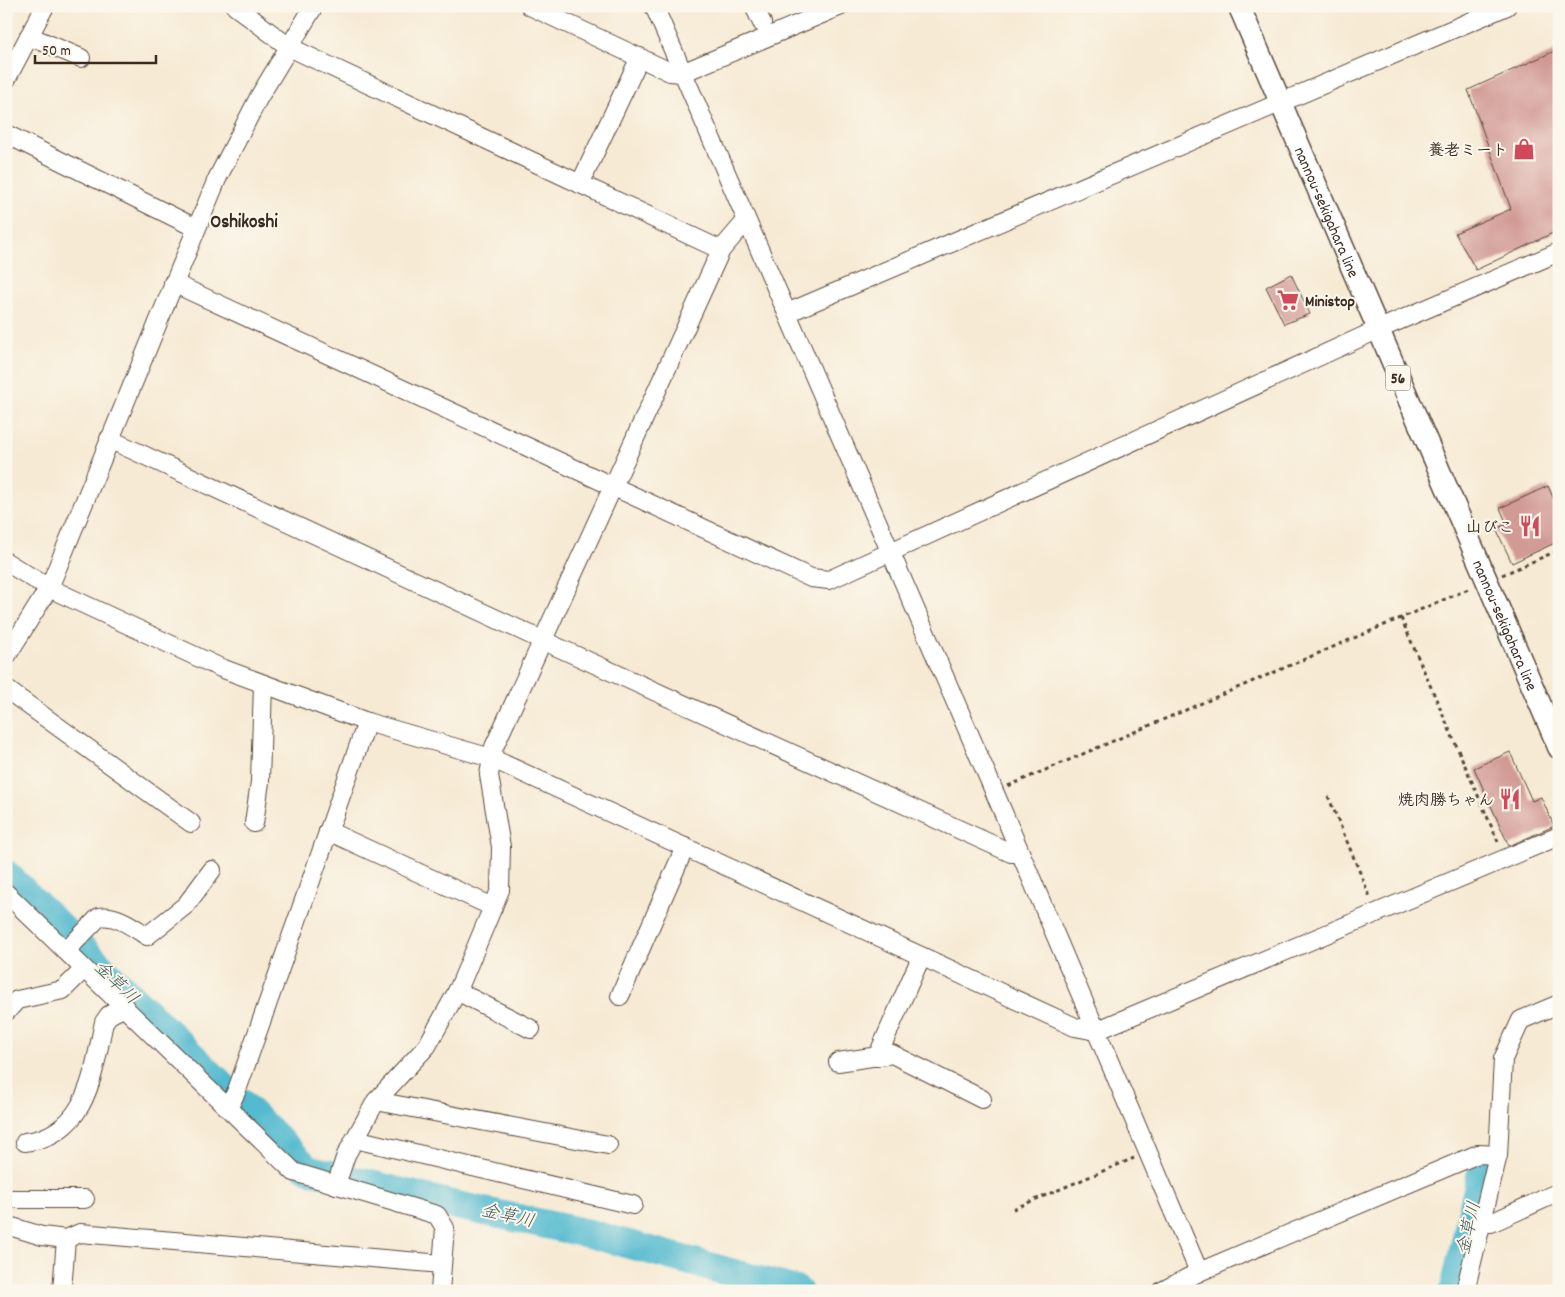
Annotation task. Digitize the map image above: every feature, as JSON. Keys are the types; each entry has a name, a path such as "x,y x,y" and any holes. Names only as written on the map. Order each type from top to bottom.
{"main road":[{"name":"nannou-sekigahara line","path":"1239,6 1559,748"}],"street":[{"path":"6,80 45,6"},
{"path":"235,6 289,46 721,250"},
{"path":"6,657 49,588 196,228 255,105 314,6"},
{"path":"530,6 670,72 682,73 841,6"},
{"path":"654,6 1200,1272"},
{"path":"754,6 762,23"},
{"path":"786,313 1506,6"},
{"path":"29,36 81,58"},
{"path":"580,184 640,57"},
{"path":"6,134 196,228"},
{"path":"338,1177 346,1155 376,1101 427,1046 458,991 500,890 501,847 490,775 494,746 544,641 721,250 746,221"},
{"path":"173,283 811,578 829,580 1378,330 1559,252"},
{"path":"110,439 544,641 1002,849 1011,853 1019,853"},
{"path":"6,562 49,588 221,668 366,722 491,758 1075,1027 1096,1031 1559,836"},
{"path":"254,822 260,782 263,684"},
{"path":"6,689 191,823"},
{"path":"229,1107 237,1090 366,722"},
{"path":"328,831 493,907"},
{"path":"620,996 685,847"},
{"path":"72,944 99,917 106,916 126,922 147,936 186,905 212,870"},
{"path":"6,893 72,944 84,969 229,1107 294,1172 338,1177 437,1215 445,1228 440,1291"},
{"path":"877,1057 921,957"},
{"path":"6,1012 17,1000 63,990 84,969"},
{"path":"458,991 531,1028"},
{"path":"1465,1291 1498,1156 1503,1059 1521,1020 1559,1004"},
{"path":"25,1142 58,1131 78,1112 90,1078 104,1022 109,1015 124,1007"},
{"path":"838,1062 892,1054 982,1098"},
{"path":"376,1101 608,1145"},
{"path":"355,1139 633,1205"},
{"path":"1162,1291 1200,1272 1478,1154 1498,1156"},
{"path":"1482,1222 1491,1223 1559,1192"},
{"path":"6,1199 85,1199"},
{"path":"6,1225 42,1236 66,1239 80,1233 442,1264"},
{"path":"62,1291 66,1239"}],"path":[{"path":"994,791 1559,550"},
{"path":"1401,618 1505,858"},
{"path":"1328,796 1377,912"},
{"path":"1013,1210 1148,1153"}],"building":[{"name":"養老ミート","path":"1559,49 1559,230 1476,270 1455,233 1511,209 1468,90"},
{"name":"Ministop","path":"1291,274 1310,314 1284,324 1266,287"},
{"name":"山びこ","path":"1548,486 1559,511 1559,541 1512,563 1496,529 1507,524 1500,508"},
{"name":"焼肉勝ちゃん","path":"1510,752 1532,801 1541,797 1554,826 1509,846 1474,768"}],"waterway":[{"name":"金草川","path":"6,874 227,1090"},
{"name":"金草川","path":"240,1102 308,1169 450,1204 591,1234 798,1291"},
{"name":"金草川","path":"1454,1291 1483,1166"}],"place":[{"name":"養老ミート","path":"1524,149"},
{"name":"Ministop","path":"1288,300"},
{"name":"山びこ","path":"1530,526"},
{"name":"焼肉勝ちゃん","path":"1510,799"}],"district":[{"name":"Oshikoshi","path":"244,220"}]}
